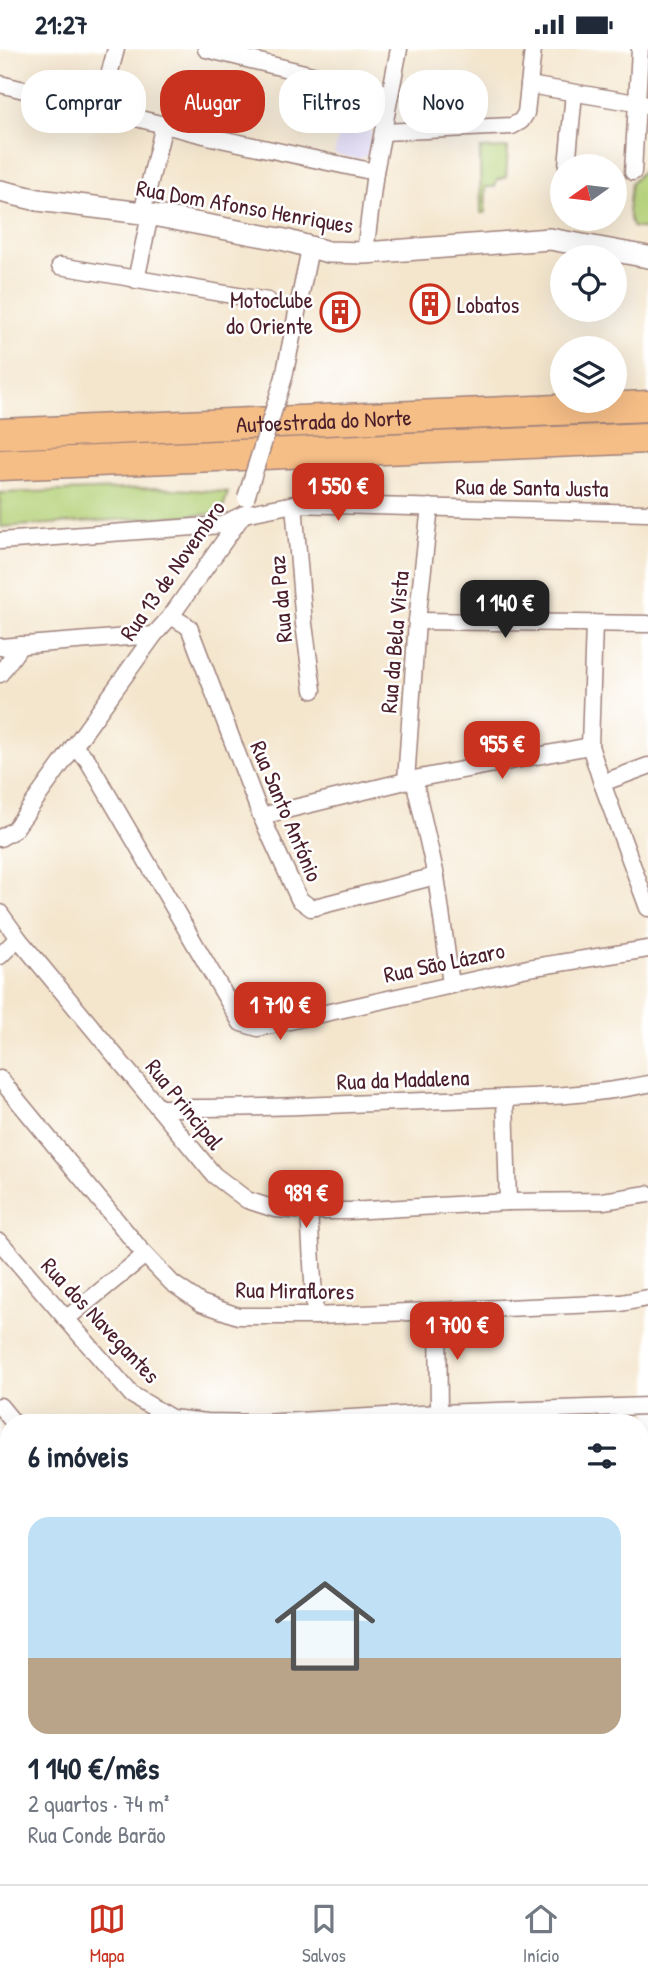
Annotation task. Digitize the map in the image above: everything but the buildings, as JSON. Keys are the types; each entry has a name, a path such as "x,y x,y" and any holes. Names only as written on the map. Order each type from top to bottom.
{"highway":[{"name":"Autoestrada do Norte","path":"0,434 648,406"},
{"name":"Autoestrada do Norte","path":"0,465 648,438"}],"street":[{"path":"110,70 116,49"},
{"path":"206,49 390,94"},
{"path":"385,121 399,49"},
{"path":"385,132 512,126 521,121 526,113 533,49"},
{"path":"633,172 642,104 640,49"},
{"path":"0,84 21,89"},
{"path":"529,85 642,104"},
{"path":"569,154 574,93"},
{"path":"136,280 162,133"},
{"path":"200,133 375,172"},
{"path":"365,253 383,133"},
{"name":"Rua Dom Afonso Henriques","path":"0,191 38,200 146,214 285,240 328,252 365,253 550,239 648,257"},
{"name":"Rua 13 de Novembro","path":"0,848 7,834 171,617 245,506 284,377 310,248"},
{"path":"60,266 268,301"},
{"name":"Rua de Santa Justa","path":"0,541 222,525 245,506 295,504 648,513"},
{"name":"Rua da Paz","path":"295,504 304,624 313,690"},
{"name":"Rua da Bela Vista","path":"430,507 417,621 410,780 436,876 451,984"},
{"name":"Rua Santo António","path":"171,617 189,627 261,816 299,899 311,908 436,876"},
{"path":"417,621 648,624"},
{"path":"594,623 590,746 601,783 643,876 648,908"},
{"path":"0,647 155,635"},
{"path":"0,674 21,645"},
{"path":"261,816 410,780 590,746"},
{"name":"Rua São Lázaro","path":"74,747 87,759 241,1023 258,1028 528,968 648,949"},
{"path":"601,783 648,766"},
{"name":"Rua Principal","path":"0,913 214,1175 247,1200 275,1209 349,1211 508,1202 603,1201 648,1194"},
{"path":"0,957 18,938"},
{"name":"Rua Miraflores","path":"0,1079 145,1255 172,1283 201,1303 238,1315 315,1316 621,1303 648,1298"},
{"name":"Rua da Madalena","path":"160,1108 247,1109 505,1098 599,1092 648,1084"},
{"path":"505,1098 508,1202"},
{"path":"309,1211 315,1316"},
{"name":"Rua dos Navegantes","path":"0,1242 132,1395 165,1414"},
{"path":"66,1319 145,1255"},
{"path":"438,1312 439,1413"},
{"name":"Rua dos Navegantes","path":"421,1414 648,1406"}],"shaded area":[{"path":"339,133 372,133 368,155 358,159 334,154"}],"green space":[{"path":"508,148 506,177 497,180 495,187 486,187 485,213 481,213 480,149"},
{"path":"648,166 646,229 632,227 628,211 631,183"},
{"path":"156,488 228,492 223,509 210,514 0,527 0,493"}],"place":[{"name":"Lobatos","path":"430,304"},
{"name":"Motoclube do Oriente","path":"340,312"}]}
